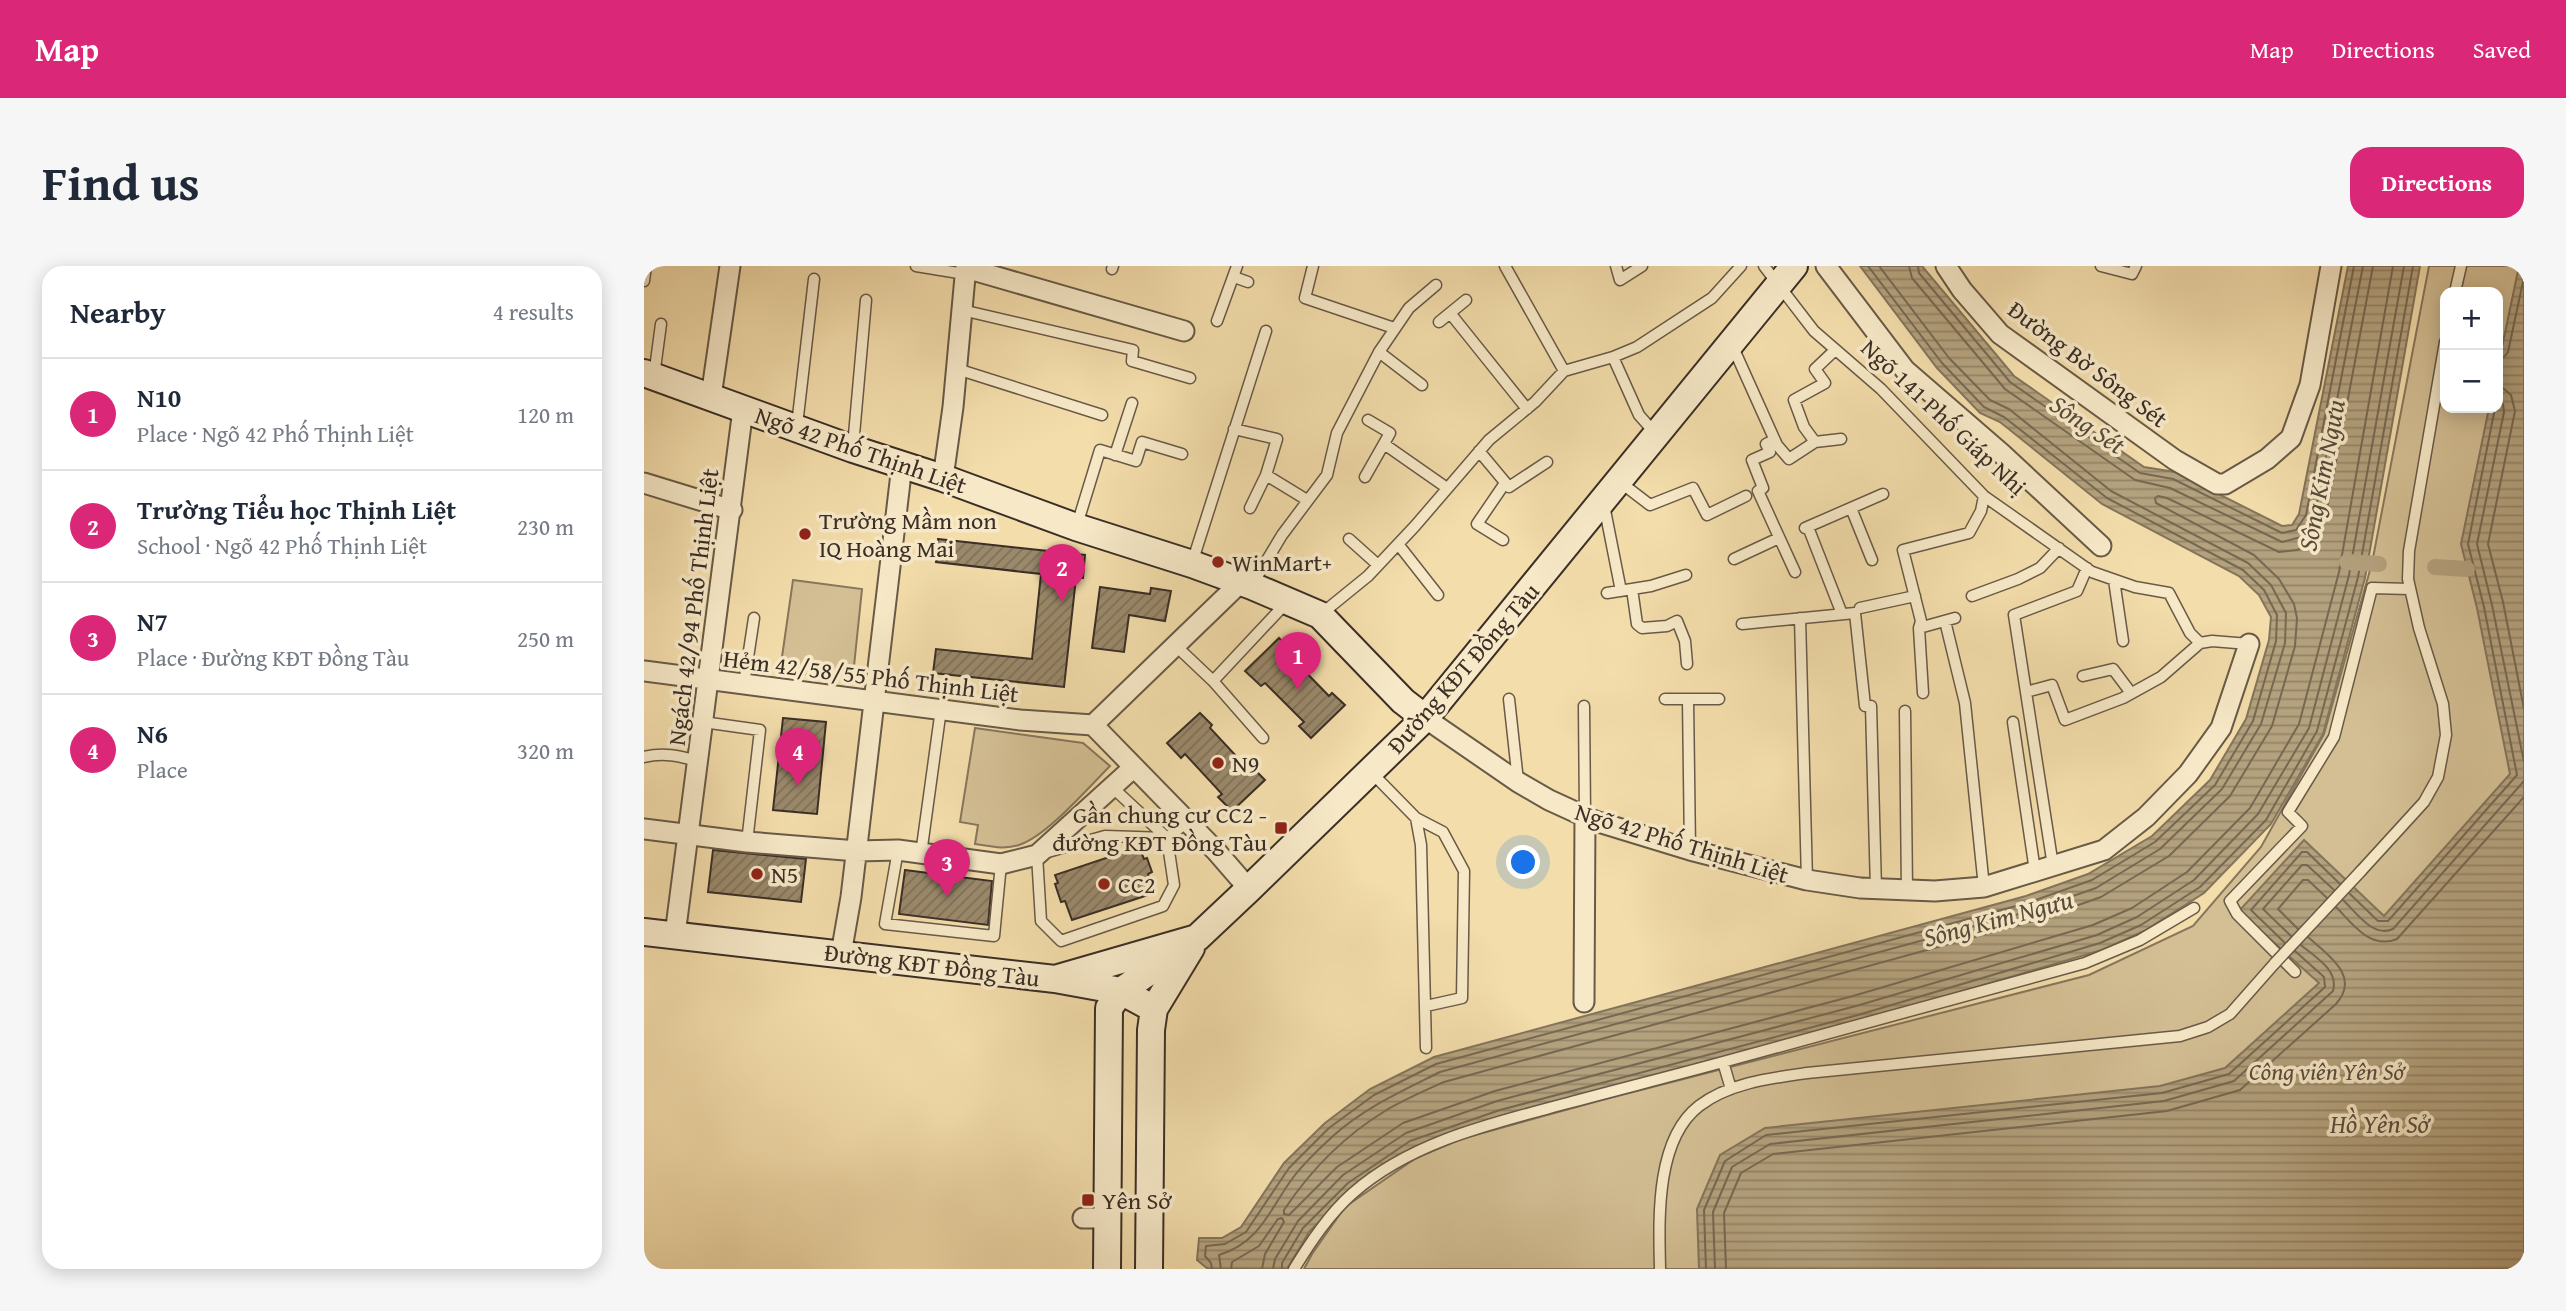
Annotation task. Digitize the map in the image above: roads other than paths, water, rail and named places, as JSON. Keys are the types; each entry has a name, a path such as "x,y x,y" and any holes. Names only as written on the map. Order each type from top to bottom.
{"main road":[{"name":"Đường KĐT Đồng Tàu","path":"644,932 1055,979 1197,938 1425,718 1731,343 1779,272"},
{"name":"Ngõ 42 Phố Thịnh Liệt","path":"649,375 1076,527 1192,564 1320,615 1403,701 1425,718"},
{"path":"1107,1269 1095,1218 1115,1000 1197,938"},
{"path":"1149,1269 1150,1079 1154,1009 1197,938"},
{"path":"1055,979 1100,997 1154,1009"}],"street":[{"path":"710,397 730,266"},
{"name":"Ngõ 141 Phố Giáp Nhị","path":"1826,266 1905,370 2002,453 2101,546"},
{"name":"Đường Bờ Sông Sét","path":"1946,266 1962,290 2000,334 2175,460 2217,484 2225,484 2267,459 2291,438 2310,385 2331,266"},
{"path":"943,478 966,269 1184,331"},
{"name":"Ngách 42/94 Phố Thịnh Liệt","path":"675,935 743,409"},
{"path":"841,954 857,851 902,465"},
{"path":"644,484 732,510"},
{"path":"1246,584 1175,645 1093,725 1249,889"},
{"name":"Ngõ 42 Phố Thịnh Liệt","path":"1425,718 1549,800 1585,816 1690,850 1807,880 1876,889 1935,891 1984,887 2104,850 2146,817 2188,775 2221,728 2249,644"},
{"name":"Hẻm 42/58/55 Phố Thịnh Liệt","path":"644,671 1020,720 1093,725"},
{"path":"644,829 747,842 857,851 898,850 1001,864 1037,855 1133,768"},
{"path":"1584,1002 1585,816"}],"lane":[{"path":"644,281 646,266"},
{"path":"916,266 966,269"},
{"path":"1313,266 1304,298 1394,328"},
{"path":"1505,266 1564,371"},
{"path":"1616,266 1620,279 1642,266"},
{"path":"1320,615 1378,565 1489,440 1527,409 1564,371 1613,357 1637,346 1712,298 1741,266"},
{"path":"2101,266 2132,274 2136,266"},
{"path":"2456,287 2461,266"},
{"path":"1217,321 1236,271 1248,282"},
{"name":"Ngõ 141 Phố Giáp Nhị","path":"1779,272 1814,331 1881,389 1984,496 2087,568 2135,587 2169,593 2190,633 2200,643"},
{"path":"797,429 814,279"},
{"path":"1246,584 1327,475 1337,433 1394,328 1409,308 1436,285"},
{"path":"853,449 866,300"},
{"path":"1440,322 1465,300"},
{"path":"962,310 1133,350 1132,361 1190,378"},
{"path":"1450,313 1527,409"},
{"path":"649,375 661,324"},
{"path":"1192,564 1266,331"},
{"path":"1731,343 1775,442 1789,459 1815,442 1841,439"},
{"path":"1815,442 1804,427 1794,400 1825,383 1815,369 1835,350"},
{"path":"1660,1269 1658,1202 1665,1169 1675,1139 1686,1120 1699,1106 1731,1089 1807,1073 2179,1036 2208,1027 2230,1014 2424,802 2438,777 2446,735 2443,704 2410,590 2409,551 2444,350"},
{"path":"1379,352 1422,385"},
{"path":"1613,357 1639,415 1656,434"},
{"path":"957,369 1102,415"},
{"path":"1115,454 1132,403"},
{"path":"1365,477 1390,433 1368,420"},
{"path":"1234,429 1277,439 1266,475 1250,508"},
{"path":"1076,527 1100,450 1136,461 1142,442 1182,454"},
{"path":"1775,442 1766,444 1770,452 1752,460 1763,488 1758,491 1795,572"},
{"path":"1384,444 1447,488"},
{"path":"1479,451 1509,487 1548,462"},
{"path":"1266,475 1307,500"},
{"path":"1503,540 1477,524 1505,483"},
{"path":"1621,591 1611,491 1650,505 1692,488 1707,515 1745,496"},
{"path":"1842,614 1806,528 1883,494"},
{"path":"1923,693 1919,628 1921,621 1903,550 1969,533 1982,511 1984,496"},
{"path":"1851,508 1872,560"},
{"path":"1734,559 1779,538"},
{"path":"1349,539 1378,565"},
{"path":"1398,544 1438,595"},
{"path":"1972,596 2039,568 2059,548"},
{"path":"2044,868 2026,692 2014,615 2077,591 2087,568"},
{"path":"1607,593 1686,575"},
{"path":"2114,580 2123,640"},
{"path":"2295,972 2237,914 2230,901 2302,825 2288,813 2333,737 2372,588 2410,590"},
{"path":"1632,589 1637,624 1642,628 1667,626 1677,621 1685,641 1687,664"},
{"path":"1742,624 1842,614 1915,596"},
{"path":"1213,681 1287,601"},
{"path":"1858,610 1868,706 1876,889"},
{"path":"744,684 754,618"},
{"path":"1800,618 1807,880"},
{"path":"1919,628 1950,620 1965,703 1984,887"},
{"path":"2026,692 2052,685 2065,720 2131,693 2161,677 2200,643 2212,640 2249,644"},
{"path":"1175,645 1213,681 1263,737"},
{"path":"2083,677 2113,668 2131,693"},
{"path":"1509,699 1518,782"},
{"path":"1665,699 1719,699"},
{"path":"1688,699 1690,850"},
{"path":"1584,706 1585,816"},
{"path":"921,854 941,709"},
{"path":"1905,711 1907,891"},
{"path":"703,722 760,730 747,842"},
{"path":"2013,722 2044,868"},
{"path":"644,757 655,754 673,755 698,761"},
{"path":"1370,772 1416,818 1443,832 1464,871 1462,998 1426,1006"},
{"path":"1112,786 1167,838 1174,885 1163,906 1061,942 1041,921 1037,855 1105,836 1167,838 1187,822"},
{"path":"1416,818 1421,845 1426,1048"},
{"path":"898,850 885,924 994,936 1001,864"},
{"path":"1294,1269 1311,1242 1352,1194 1413,1154 1502,1121 2085,963 2140,940 2194,908"},
{"path":"1723,1062 1731,1089"}],"water":[{"name":"Sông Kim Ngưu","path":"1860,266 1922,266 2014,376 2144,467 2175,472 2282,526 2292,525 2299,514 2348,266 2420,266 2365,578 2323,734 2271,824 2204,893 2144,931 2102,950 1860,1021 1501,1116 1412,1148 1352,1188 1309,1232 1287,1269 1208,1269 1197,1260 1199,1238 1222,1238 1241,1227 1284,1163 1325,1123 1370,1089 1434,1057 2026,896 2088,874 2152,836 2210,780 2246,719 2269,640 2271,617 2259,595 2239,576 2102,504 2000,422 1980,413 1937,368"},
{"name":"Hồ Yên Sở","path":"2519,266 2524,266 2524,1269 1699,1269 1697,1209 1720,1155 1765,1128 2160,1086 2225,1068 2319,983 2239,911 2304,840 2384,916 2510,774 2477,608 2461,544 2488,413 2503,413 2503,342"}],"waterway":[{"path":"2347,562 2379,564"},
{"path":"2435,567 2467,569"}],"place":[{"name":"Trường Mầm non IQ Hoàng Mai","path":"805,534"},
{"name":"WinMart+","path":"1218,562"},
{"name":"Trường Tiểu học Thịnh Liệt","path":"1062,602"},
{"name":"N10","path":"1298,690"},
{"name":"N9","path":"1218,763"},
{"name":"N6","path":"798,786"},
{"name":"Gần chung cư CC2 - đường KĐT Đồng Tàu","path":"1281,828"},
{"name":"N5","path":"757,874"},
{"name":"CC2","path":"1104,884"},
{"name":"N7","path":"947,897"},
{"name":"Yên Sở","path":"1088,1200"}],"water label":[{"name":"Sông Sét","path":"2088,424"}],"park label":[{"name":"Công viên Yên Sở","path":"2327,1071"}]}
